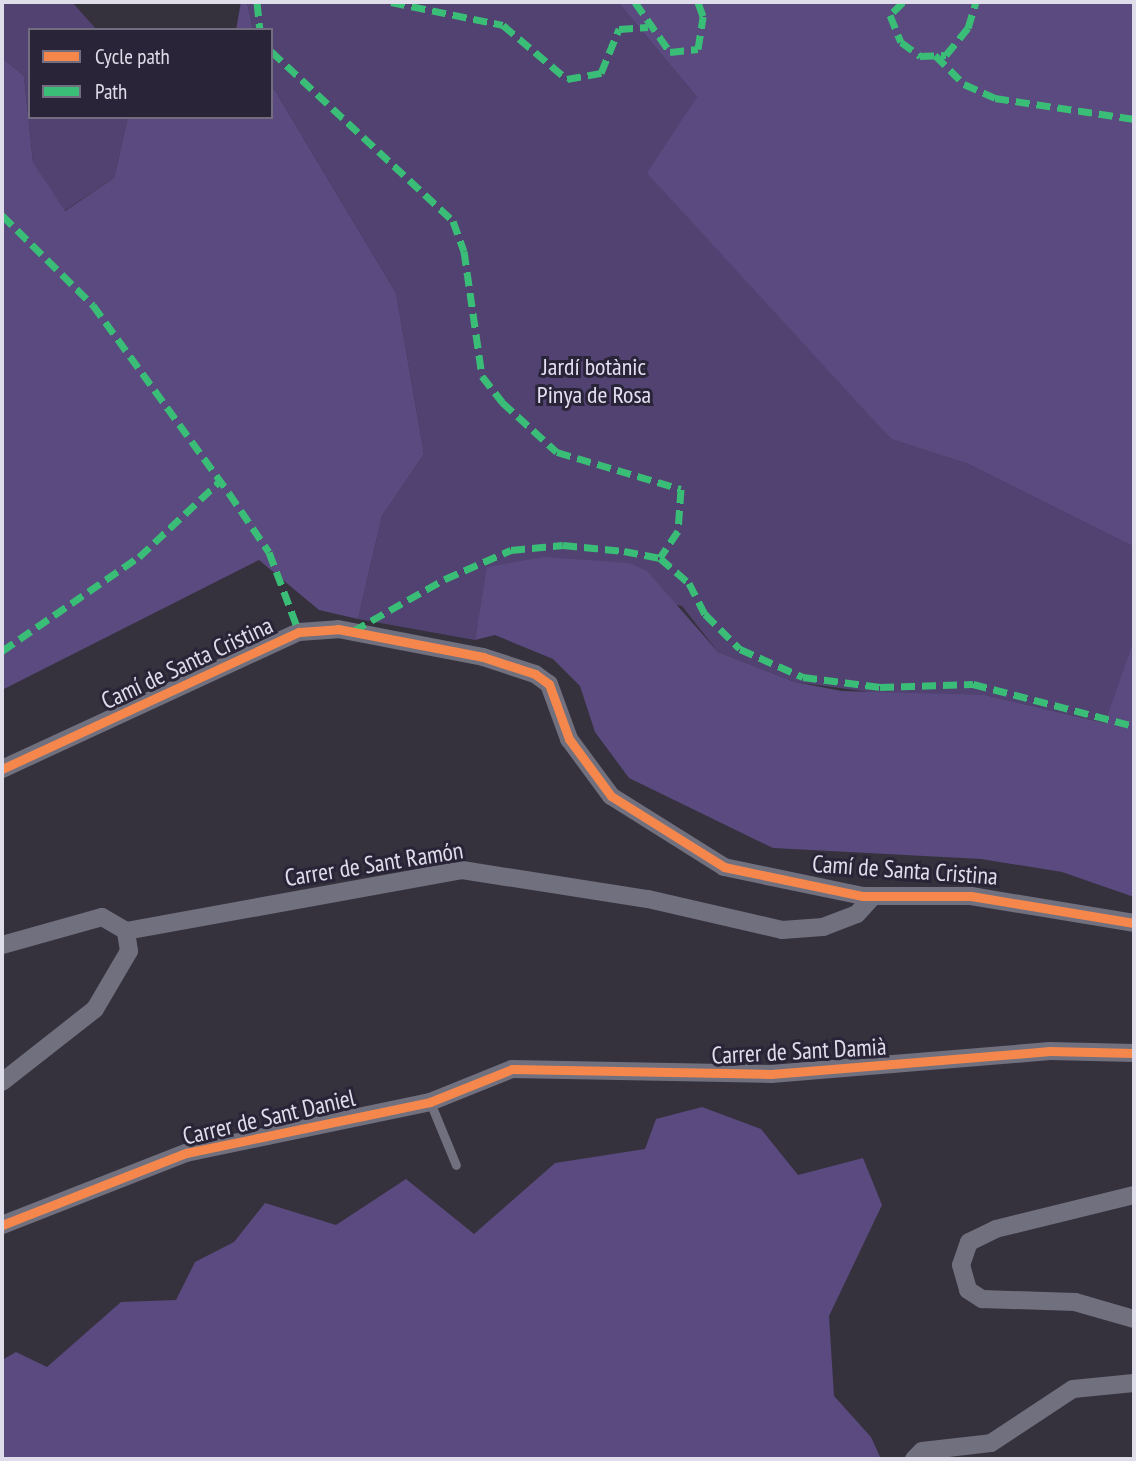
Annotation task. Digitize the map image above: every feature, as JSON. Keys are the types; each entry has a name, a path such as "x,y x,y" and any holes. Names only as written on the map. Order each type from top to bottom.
{"street":[{"name":"Camí de Santa Cristina","path":"2,769 299,632 338,629 483,657 534,674 549,684 569,739 611,796 663,834 724,867 779,883 873,896 971,896 1134,923"},
{"name":"Carrer de Sant Ramón","path":"126,931 462,870 648,899 782,930 823,927 858,914 873,896"},
{"path":"2,945 102,917 126,931 129,951 95,1009 2,1082"},
{"name":"Carrer de Sant Damià","path":"430,1102 512,1069 772,1074 1050,1051 1134,1053"},
{"name":"Carrer de Sant Daniel","path":"2,1225 186,1153 430,1102"},
{"path":"1134,1195 996,1229 970,1242 961,1265 968,1290 982,1299 1075,1301 1134,1319"},
{"path":"914,1459 922,1451 991,1443 1073,1389 1134,1383"}],"lane":[{"path":"430,1102 456,1165"}],"green space":[{"path":"2,2 72,2 95,28 28,28 28,114 24,76 2,58"},
{"name":"Jardí botànic Pinya de Rosa","path":"247,2 618,2 697,97 806,343 891,439 968,464 1134,547 1134,639 1106,723 985,695 907,697 795,682 718,652 682,606 488,567 475,640 358,619 382,516 424,454 396,293 273,87 273,28 253,28"},
{"path":"28,119 128,119 114,178 64,211 33,162"}],"shaded area":[{"path":"241,2 247,2 253,28 236,28"},
{"path":"618,2 1134,2 1134,547 968,464 891,439 647,173 697,97"},
{"path":"2,58 24,76 33,162 65,211 114,178 128,119 273,119 273,87 396,293 424,454 382,516 358,619 319,610 259,560 2,690"},
{"path":"544,557 629,563 647,571 718,652 795,682 842,691 985,695 1105,723 1134,639 1134,897 1062,872 981,859 773,848 629,778 595,732 580,686 553,659 495,635 475,640 487,567"},
{"path":"702,1107 761,1129 798,1175 863,1158 882,1205 829,1316 834,1396 871,1437 881,1459 2,1459 2,1360 16,1352 47,1367 121,1302 176,1300 195,1262 234,1242 265,1203 336,1225 406,1179 474,1234 555,1163 645,1149 656,1119"}],"marked path":[{"path":"257,2 260,28"},
{"path":"391,2 503,25 567,79 601,73 619,29 648,27"},
{"path":"635,2 670,52 698,49 703,16 698,2"},
{"path":"903,2 890,15 901,42 920,56 946,55 968,28 976,2"},
{"path":"273,53 453,221 464,251 482,376 502,402 557,452 681,489 678,531 660,558"},
{"path":"935,55 964,84 995,98 1134,119"},
{"path":"2,215 93,305 229,493 269,552 299,632"},
{"path":"2,651 139,557 220,481"},
{"path":"353,631 445,579 511,550 563,545 624,551 660,558 689,583 705,614 740,649 803,677 880,687 973,684 1134,726"}],"cycle path":[{"path":"2,769 299,632 338,629 483,657 535,674 549,684 569,739 611,796 724,867 863,896 971,896 1134,923"},
{"path":"2,1225 186,1153 430,1102 512,1069 771,1074 1050,1051 1134,1053"}]}
